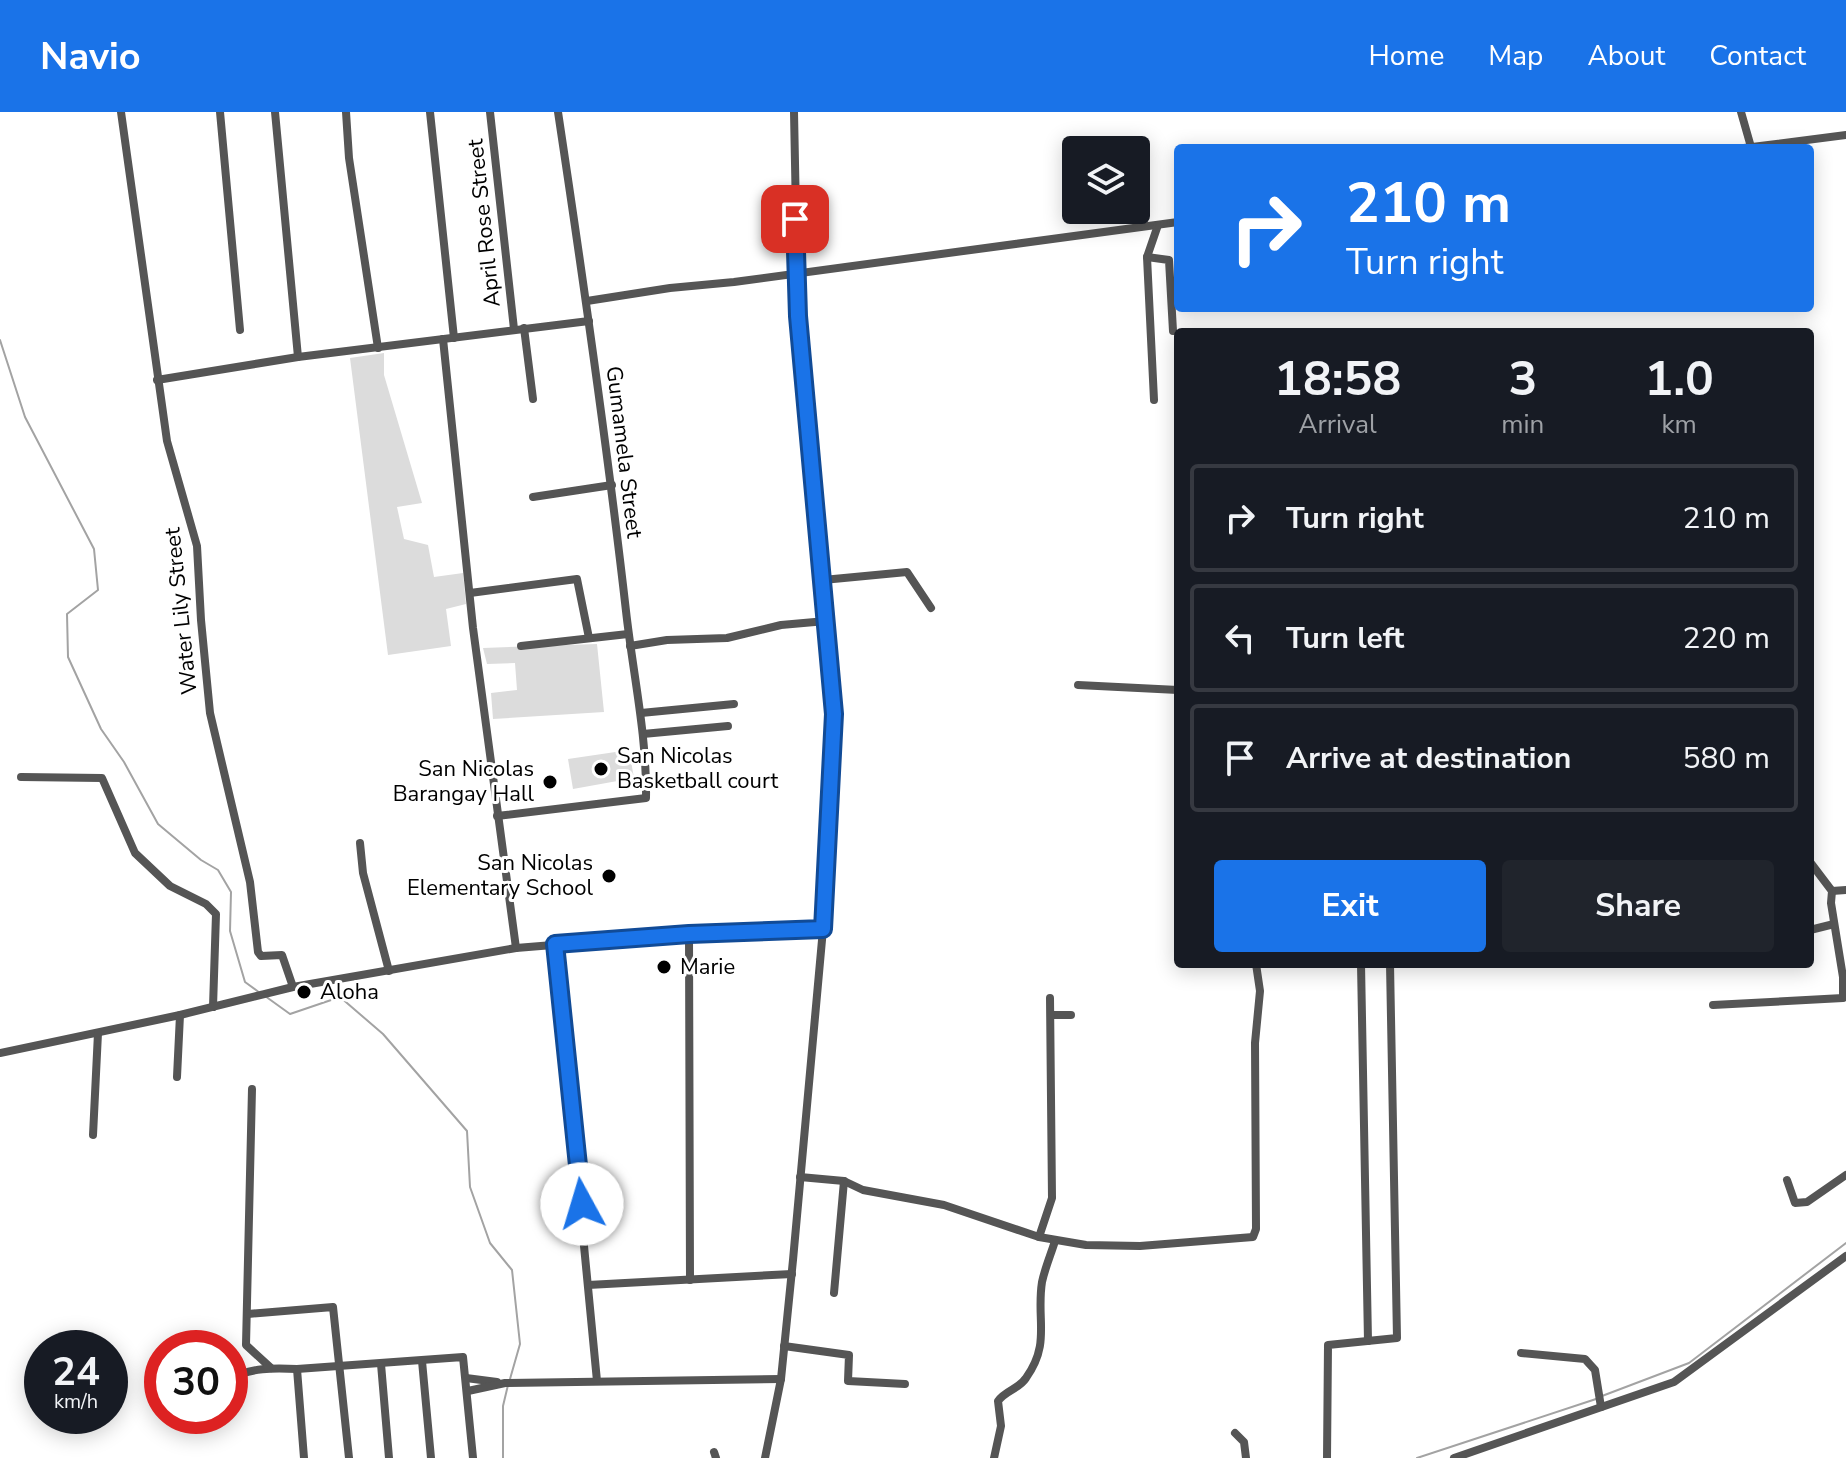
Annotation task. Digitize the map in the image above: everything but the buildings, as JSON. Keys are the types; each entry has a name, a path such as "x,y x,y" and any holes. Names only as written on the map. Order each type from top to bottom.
{"street":[{"name":"Water Lily Street","path":"121,112 167,441 195,535 210,713 250,882 258,952 261,956 282,955 293,987"},
{"path":"220,112 240,330"},
{"path":"275,112 298,357"},
{"path":"346,112 349,158 378,348"},
{"path":"430,112 454,338"},
{"name":"April Rose Street","path":"490,112 519,329 533,399"},
{"name":"Gumamela Street","path":"497,816 646,798 641,713 628,634 612,485 558,112"},
{"path":"765,1458 781,1379 792,1274 823,929 834,714 795,273 794,112"},
{"path":"1741,112 1750,144"},
{"path":"1775,144 1846,135"},
{"path":"587,301 1174,223"},
{"path":"1154,400 1147,257 1158,225"},
{"path":"1147,257 1169,260 1173,331"},
{"path":"157,380 298,357 589,321"},
{"path":"443,339 470,593 516,948"},
{"path":"533,497 612,485"},
{"path":"823,580 907,572 931,608"},
{"path":"470,593 577,579 589,638"},
{"path":"630,646 667,640 727,638 781,625 826,621"},
{"path":"521,646 628,634"},
{"path":"1078,685 1174,690"},
{"path":"641,713 734,704"},
{"path":"643,734 728,726"},
{"path":"21,777 102,778 135,853 170,886 206,904 216,914 213,1007"},
{"path":"360,843 363,873 389,971"},
{"path":"1713,1005 1843,1001 1845,994 1831,903 1832,891 1814,867"},
{"path":"1832,891 1846,890"},
{"path":"1814,929 1834,924"},
{"path":"0,1053 180,1015 263,993 516,948 689,934 823,929"},
{"path":"689,934 690,1280"},
{"path":"555,944 597,1381"},
{"path":"800,1177 844,1181 863,1190 944,1205 1055,1241 1140,1246 1253,1237 1256,1229 1255,1043 1260,991 1257,968"},
{"path":"1361,968 1368,1341"},
{"path":"1327,1458 1328,1345 1397,1338 1390,968"},
{"path":"1039,1237 1052,1198 1050,998"},
{"path":"177,1077 180,1015"},
{"path":"1051,1015 1071,1015"},
{"path":"93,1135 98,1033"},
{"path":"252,1089 246,1345 271,1368"},
{"path":"1787,1180 1795,1203 1807,1202 1846,1175"},
{"path":"834,1293 844,1181"},
{"path":"994,1458 1001,1426 998,1401 1003,1394 1025,1381 1041,1354 1042,1285 1055,1241"},
{"path":"1454,1458 1674,1382 1846,1256"},
{"path":"588,1285 792,1274"},
{"path":"248,1314 333,1307 349,1458"},
{"path":"784,1346 849,1355 848,1381 905,1384"},
{"path":"1521,1353 1585,1359 1595,1370 1601,1407"},
{"path":"248,1373 271,1368 297,1369 463,1357 473,1458"},
{"path":"422,1361 431,1458"},
{"path":"381,1364 389,1458"},
{"path":"297,1369 304,1458"},
{"path":"466,1378 505,1383 781,1379"},
{"path":"468,1391 505,1383"},
{"path":"1235,1433 1244,1442 1246,1458"}],"shaded area":[{"path":"384,353 384,375 422,503 397,507 404,539 428,545 434,577 463,573 466,604 446,609 451,646 388,655 350,358"},
{"path":"597,644 604,712 493,719 491,693 517,690 515,663 487,664 483,648"},
{"name":"San Nicolas Basketball court","path":"629,750 634,778 573,789 568,759"}],"waterway":[{"path":"0,340 25,417 94,549 98,590 67,614 68,657 101,729 124,762 158,824 201,860 218,870 231,892 230,931 245,982 260,993"},
{"path":"265,996 290,1014 340,997 383,1034 467,1131 470,1187 490,1243 512,1270 520,1344 510,1379"},
{"path":"1602,1396 1689,1363 1846,1243"},
{"path":"503,1458 503,1406 508,1385"},
{"path":"1417,1458 1596,1399"}],"place":[{"name":"San Nicolas Basketball court","path":"601,769"},
{"name":"San Nicolas Barangay Hall","path":"550,782"},
{"name":"San Nicolas Elementary School","path":"609,876"},
{"name":"Marie","path":"664,967"},
{"name":"Aloha","path":"304,992"}],"route":[{"path":"582,1204 555,944 689,934 823,929 834,714 798,316 795,219"}]}
